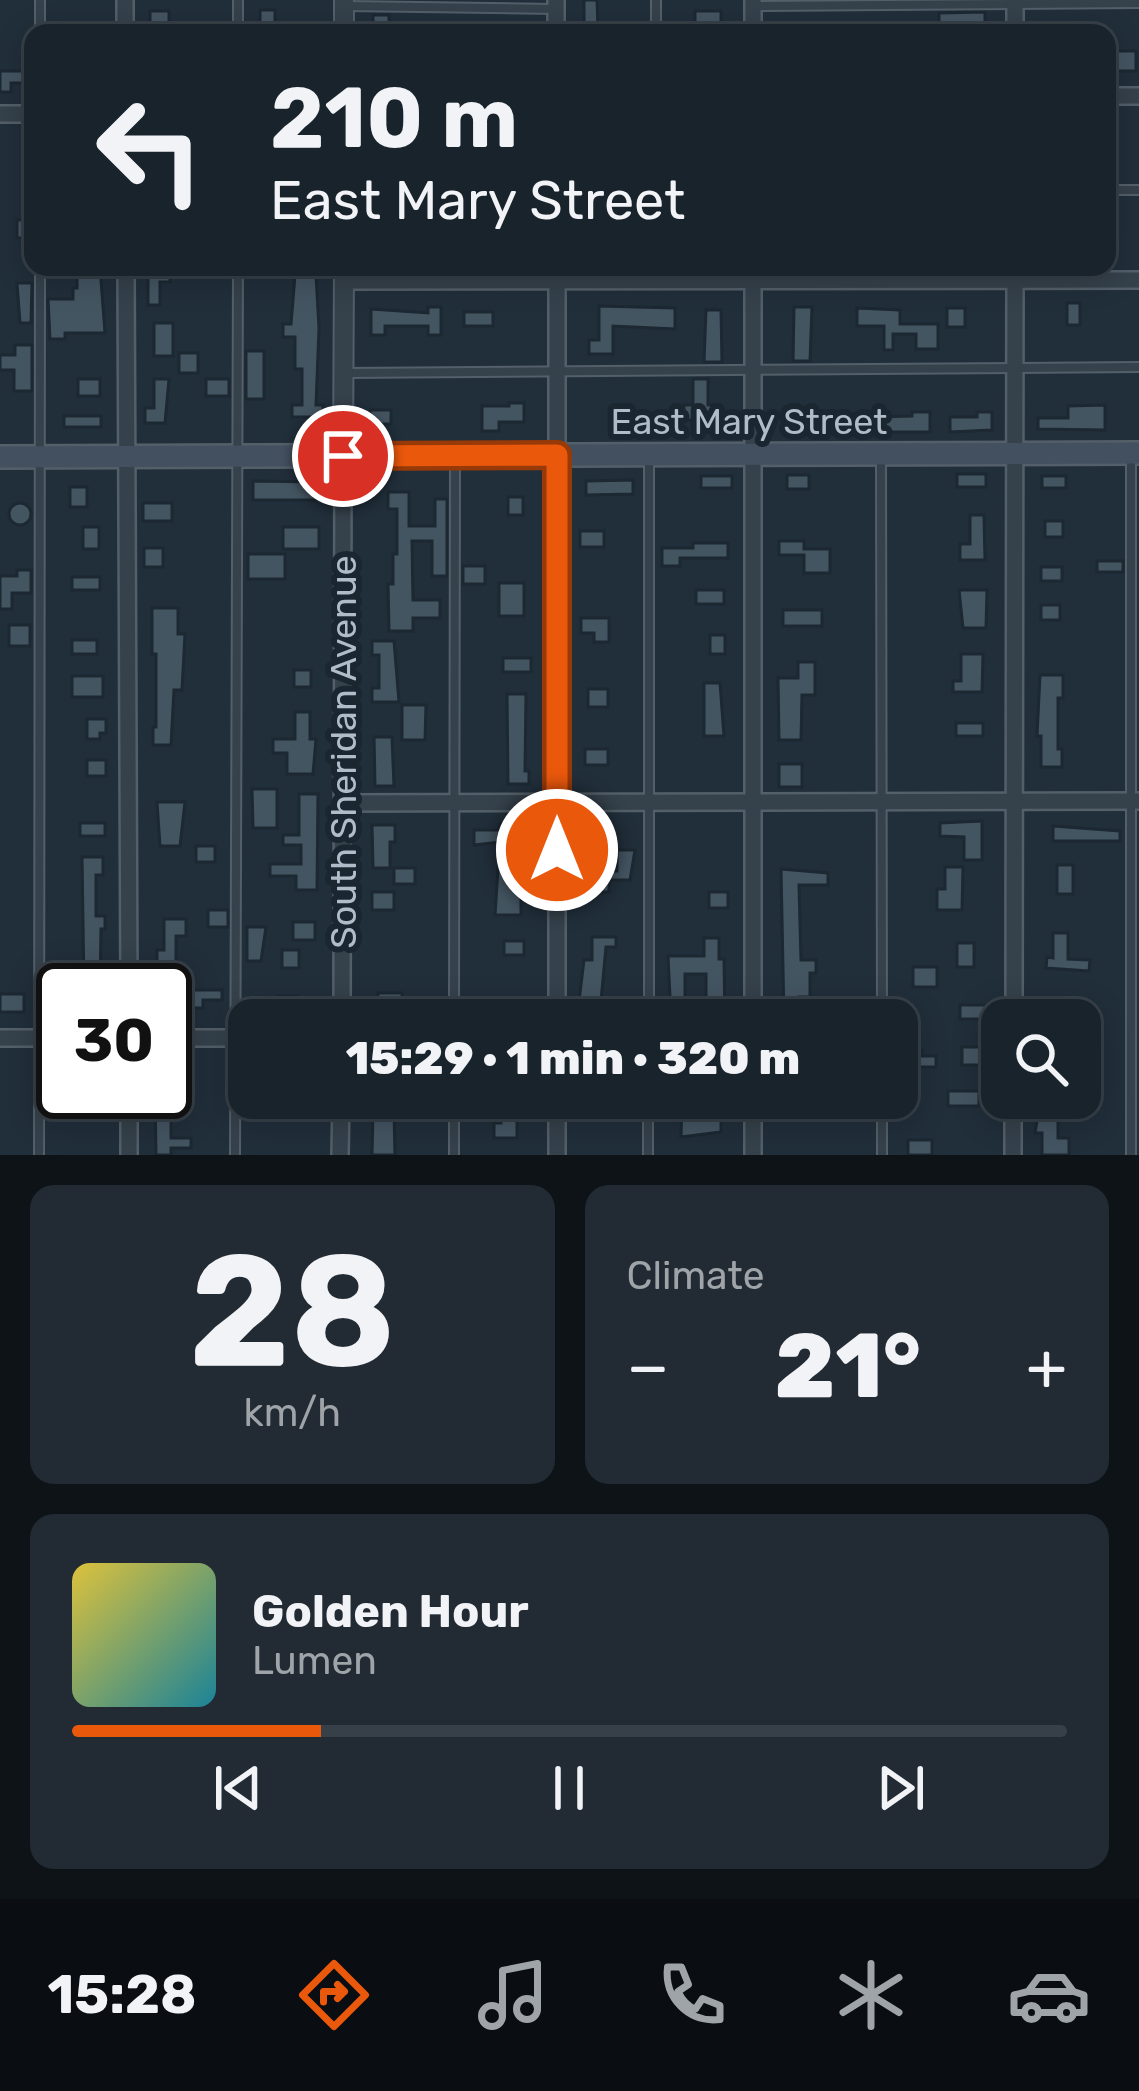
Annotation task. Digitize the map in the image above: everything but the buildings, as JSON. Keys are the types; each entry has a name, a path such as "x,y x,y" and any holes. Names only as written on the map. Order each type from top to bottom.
{"main road":[{"name":"East Mary Street","path":"0,458 1135,453"}],"street":[{"path":"126,276 129,963"},
{"name":"South Sheridan Avenue","path":"342,999 344,276"},
{"path":"556,276 557,999"},
{"path":"753,276 753,999"},
{"path":"1014,999 1015,276"},
{"path":"1068,276 1139,280"},
{"path":"342,803 1135,801"},
{"path":"0,1038 36,1037"},
{"path":"192,1038 228,1038"},
{"path":"129,1119 130,1155"},
{"path":"340,1155 341,1119"},
{"path":"557,1119 557,1155"},
{"path":"753,1119 753,1155"},
{"path":"1013,1119 1013,1155"}],"lane":[{"path":"344,3 556,4"},
{"path":"753,3 1139,3"},
{"path":"39,963 40,276"},
{"path":"236,999 238,276"},
{"path":"343,373 1139,368"},
{"path":"1131,1155 1135,453"},
{"path":"881,454 882,999"},
{"path":"454,999 455,455"},
{"path":"649,455 649,999"},
{"path":"39,1119 39,1155"},
{"path":"236,1119 236,1155"},
{"path":"454,1119 454,1155"},
{"path":"648,1155 649,1119"},
{"path":"882,1119 883,1155"}],"route":[{"path":"343,456 557,455 557,850"}]}
